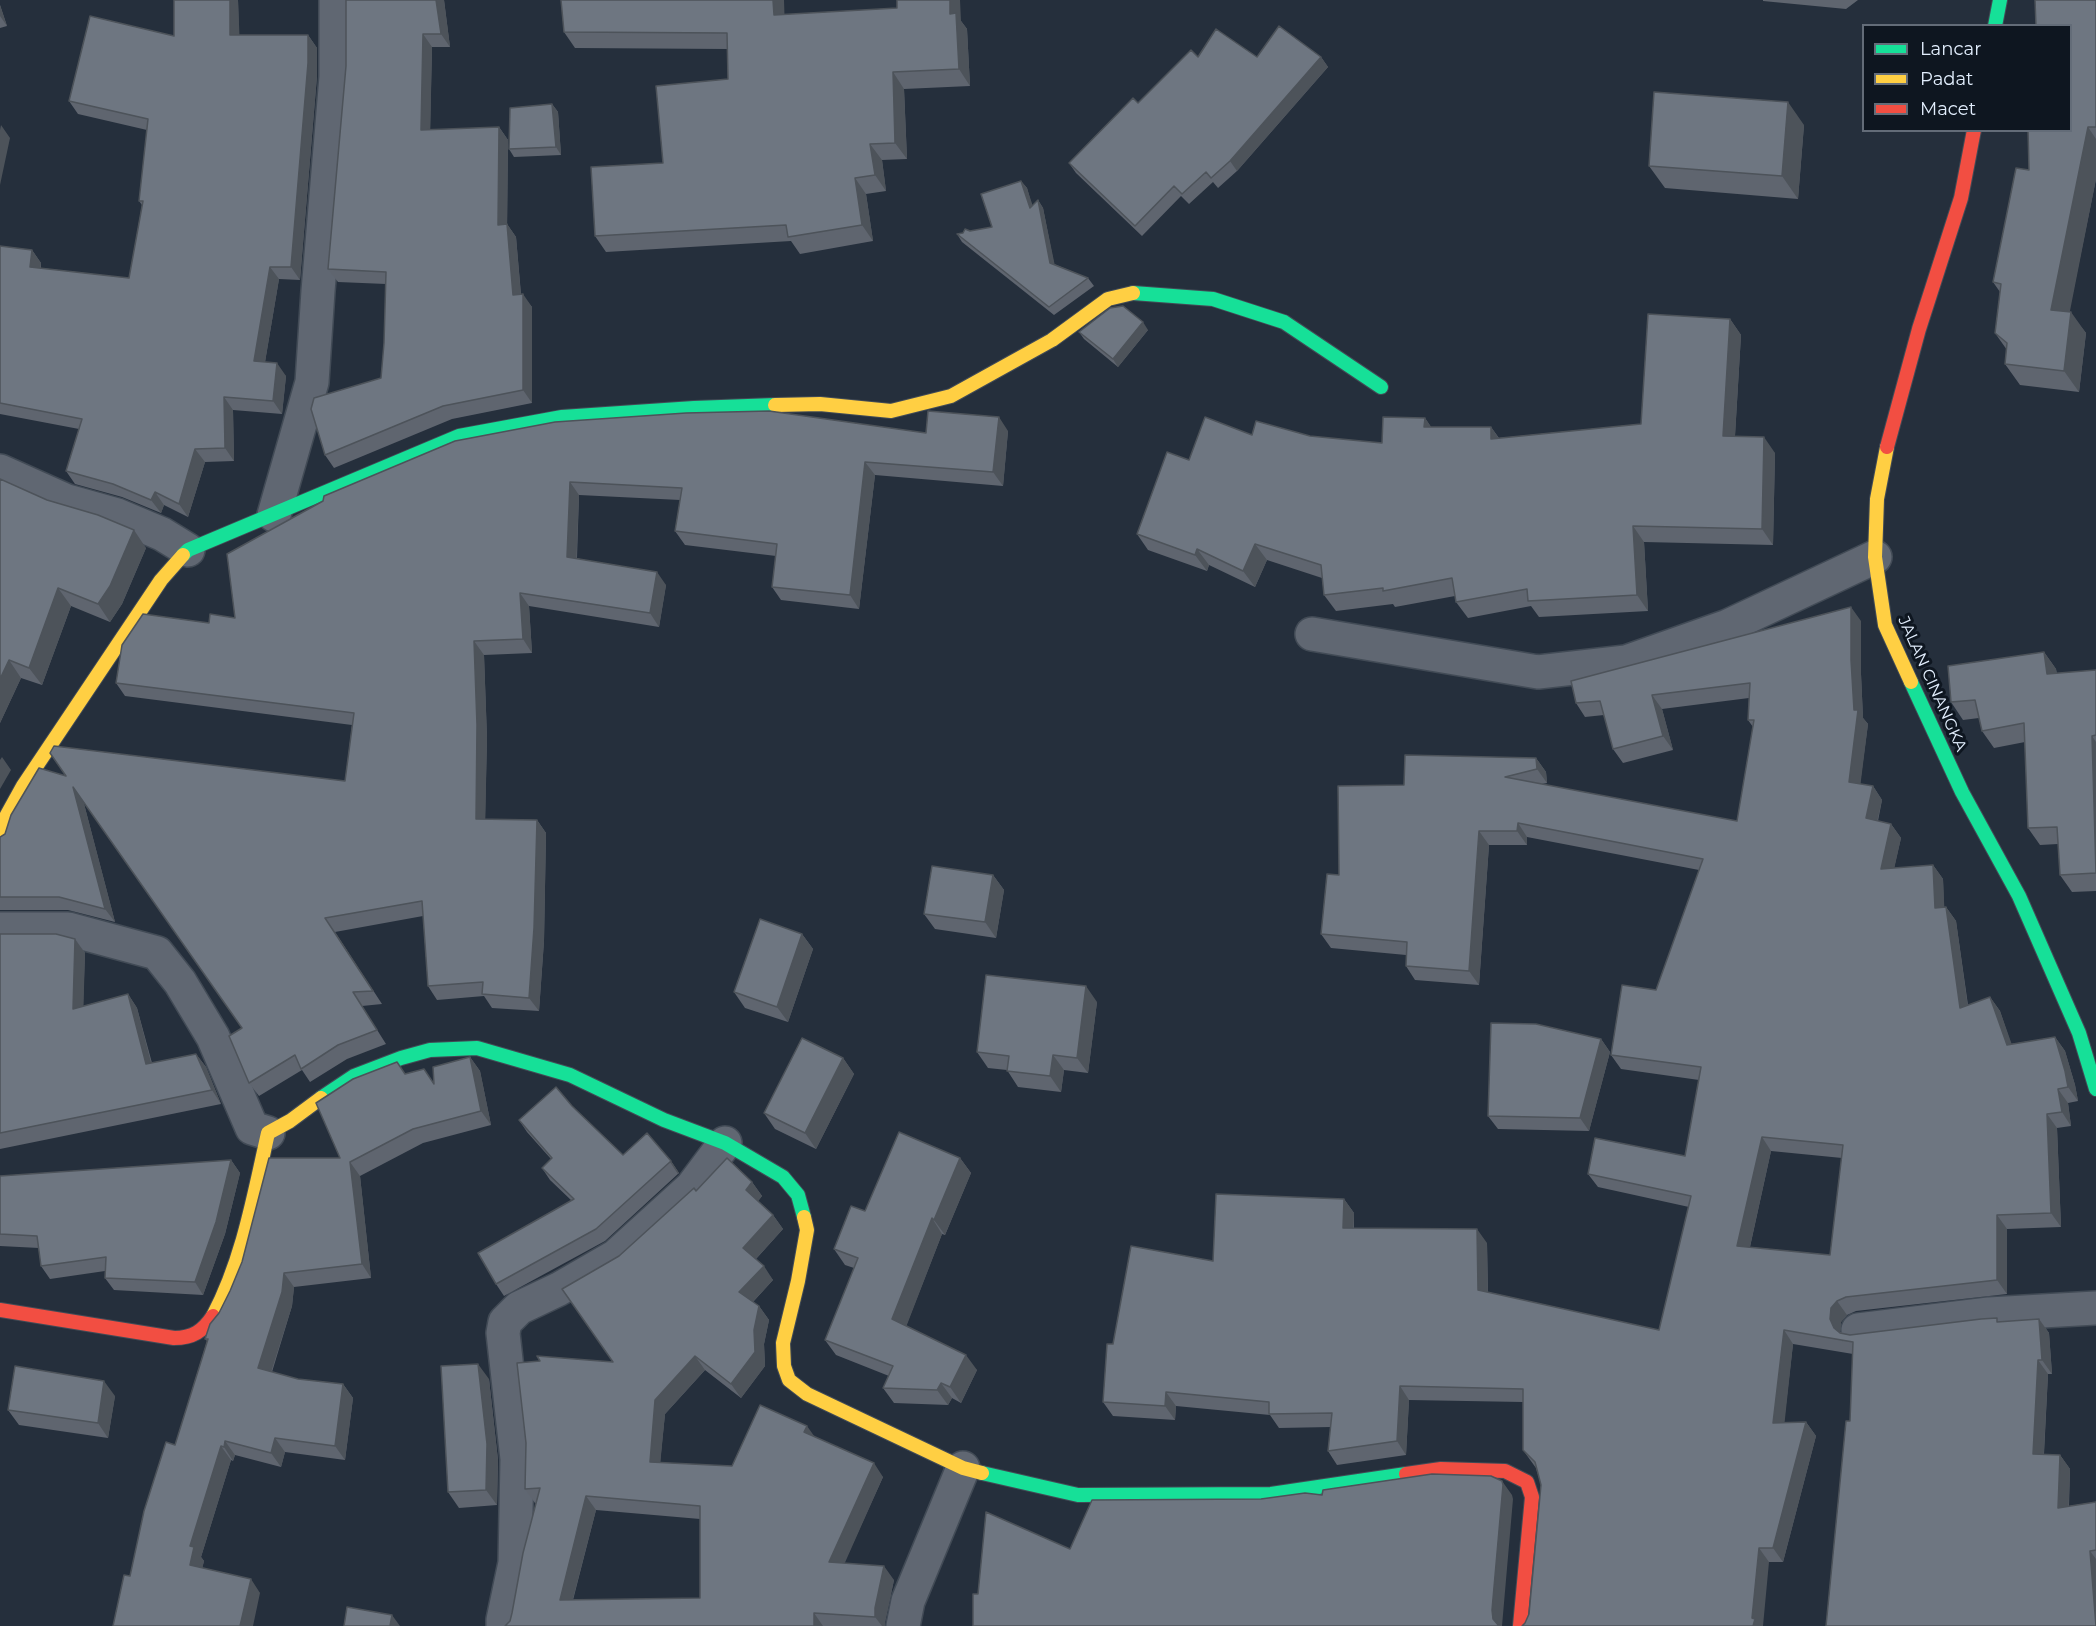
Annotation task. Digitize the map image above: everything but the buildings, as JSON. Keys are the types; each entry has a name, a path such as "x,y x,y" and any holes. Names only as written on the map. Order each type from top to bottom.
{"street":[{"path":"274,515 312,382 336,77 336,0"},
{"path":"1995,24 2000,0"},
{"name":"JALAN CINANGKA","path":"1974,132 1961,198 1919,329 1887,449 1877,499 1875,558 1885,625 1962,792 2019,896 2079,1033 2096,1089"},
{"path":"0,835 3,822 23,786 161,580 188,550 459,436 562,417 694,408 820,404 891,411 951,396 1052,340 1108,299 1138,292 1213,299 1284,322 1381,387"},
{"path":"0,471 67,501 135,522 162,534 188,550"},
{"path":"1312,634 1538,672 1626,662 1728,626 1875,558"},
{"path":"0,928 68,929 157,953 180,982 213,1037 252,1128 268,1134"},
{"path":"0,1310 174,1338 191,1337 201,1331 219,1308 240,1250 268,1134 354,1076 401,1058 430,1050 477,1048 570,1075 664,1120 725,1143 783,1177 798,1195 807,1230 783,1343 784,1366 789,1380 807,1394 963,1468 1078,1495 1271,1494 1441,1469 1505,1472 1527,1482 1532,1497 1520,1626"},
{"path":"503,1626 515,1563 517,1459 503,1334 506,1322 519,1308 559,1289 616,1256 692,1187 725,1143"},
{"path":"1858,1330 1989,1314 2096,1308"},
{"path":"903,1626 908,1601 963,1468"}],"traffic: fast":[{"path":"1995,24 2000,0"},
{"path":"1133,293 1213,299 1284,322 1381,387"},
{"path":"183,555 188,550 459,436 562,417 775,405"},
{"path":"1911,682 1962,792 2019,896 2079,1033 2096,1089"},
{"path":"321,1098 354,1076 401,1058 430,1050 477,1048 570,1075 664,1120 725,1143 783,1177 798,1195 804,1217"},
{"path":"982,1473 1078,1495 1271,1494 1406,1474"}],"traffic: slow":[{"path":"775,405 820,404 891,411 951,396 1052,340 1108,299 1133,293"},
{"path":"1887,447 1877,499 1875,557 1885,625 1911,682"},
{"path":"0,835 3,822 23,786 161,580 183,555"},
{"path":"213,1316 240,1249 268,1133 290,1121 321,1098"},
{"path":"804,1217 807,1230 783,1343 784,1366 789,1380 807,1394 963,1468 982,1473"}],"traffic: jam":[{"path":"1887,447 1919,329 1961,198 1974,132"},
{"path":"0,1310 174,1338 197,1333 213,1316"},
{"path":"1406,1474 1441,1469 1505,1471 1527,1482 1532,1497 1520,1626"}]}
